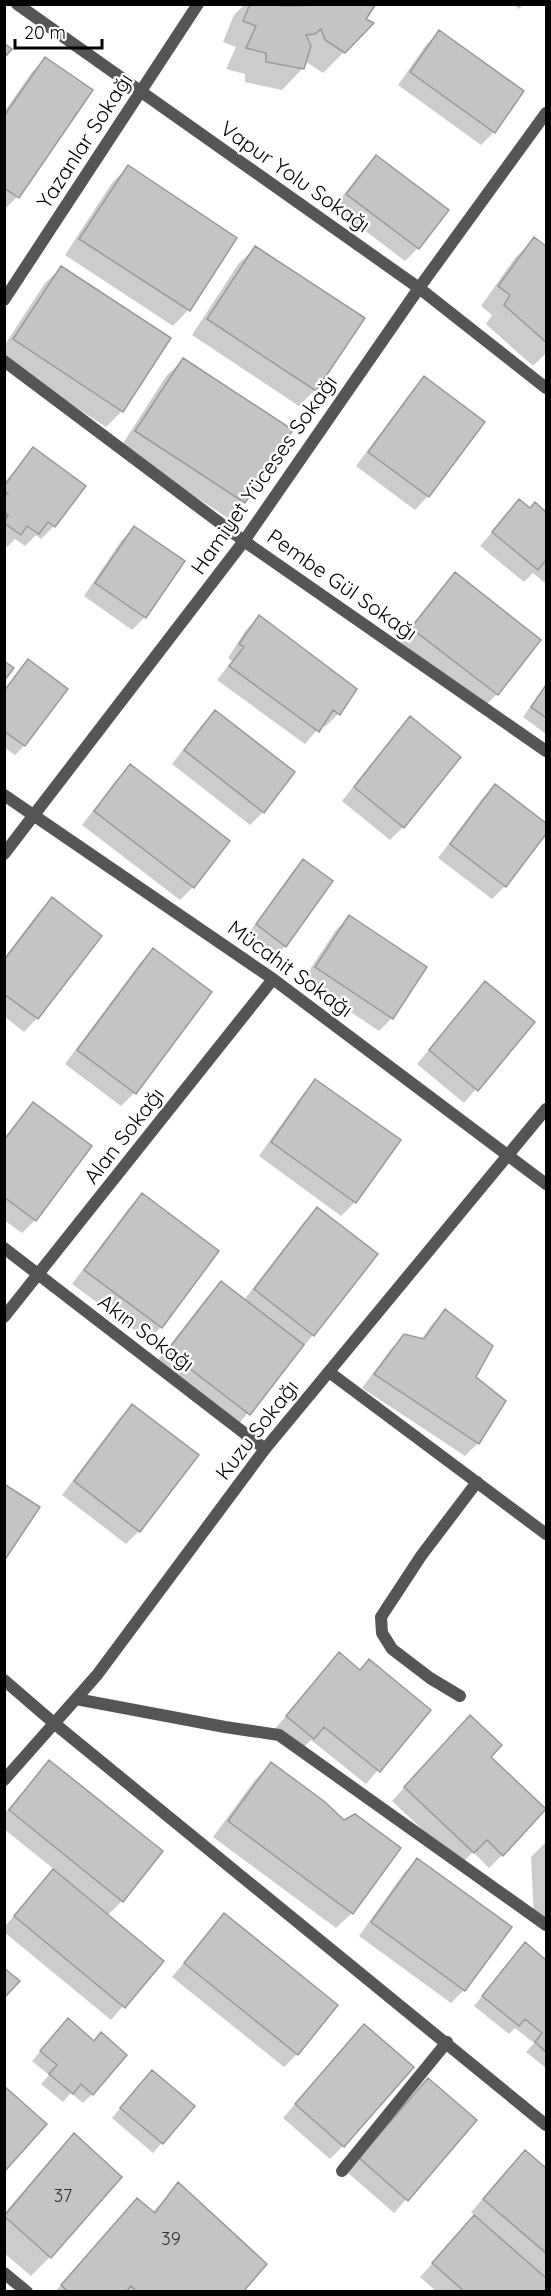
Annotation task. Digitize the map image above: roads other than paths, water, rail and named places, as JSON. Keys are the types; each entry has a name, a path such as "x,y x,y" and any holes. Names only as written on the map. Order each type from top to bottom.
{"street":[{"name":"Vapur Yolu Sokağı","path":"17,4 419,288 546,388"},
{"name":"Yazanlar Sokağı","path":"4,300 198,4"},
{"name":"Hamiyet Yüceses Sokağı","path":"4,854 244,540 419,288 546,113"},
{"name":"Pembe Gül Sokağı","path":"4,361 244,540 546,751"},
{"name":"Mücahit Sokağı","path":"4,795 273,979 546,1184"},
{"name":"Alan Sokağı","path":"4,1317 273,979"},
{"name":"Kuzu Sokağı","path":"4,1780 97,1675 265,1449 546,1109"},
{"name":"Akın Sokağı","path":"4,1248 265,1449"},
{"path":"329,1372 546,1534"},
{"path":"460,1696 430,1678 392,1649 382,1633 381,1617 421,1556 477,1482"},
{"path":"4,1680 546,2125"},
{"path":"76,1699 279,1735 546,1925"},
{"path":"342,2171 447,2042"},
{"path":"6,2277 27,2292"}]}
